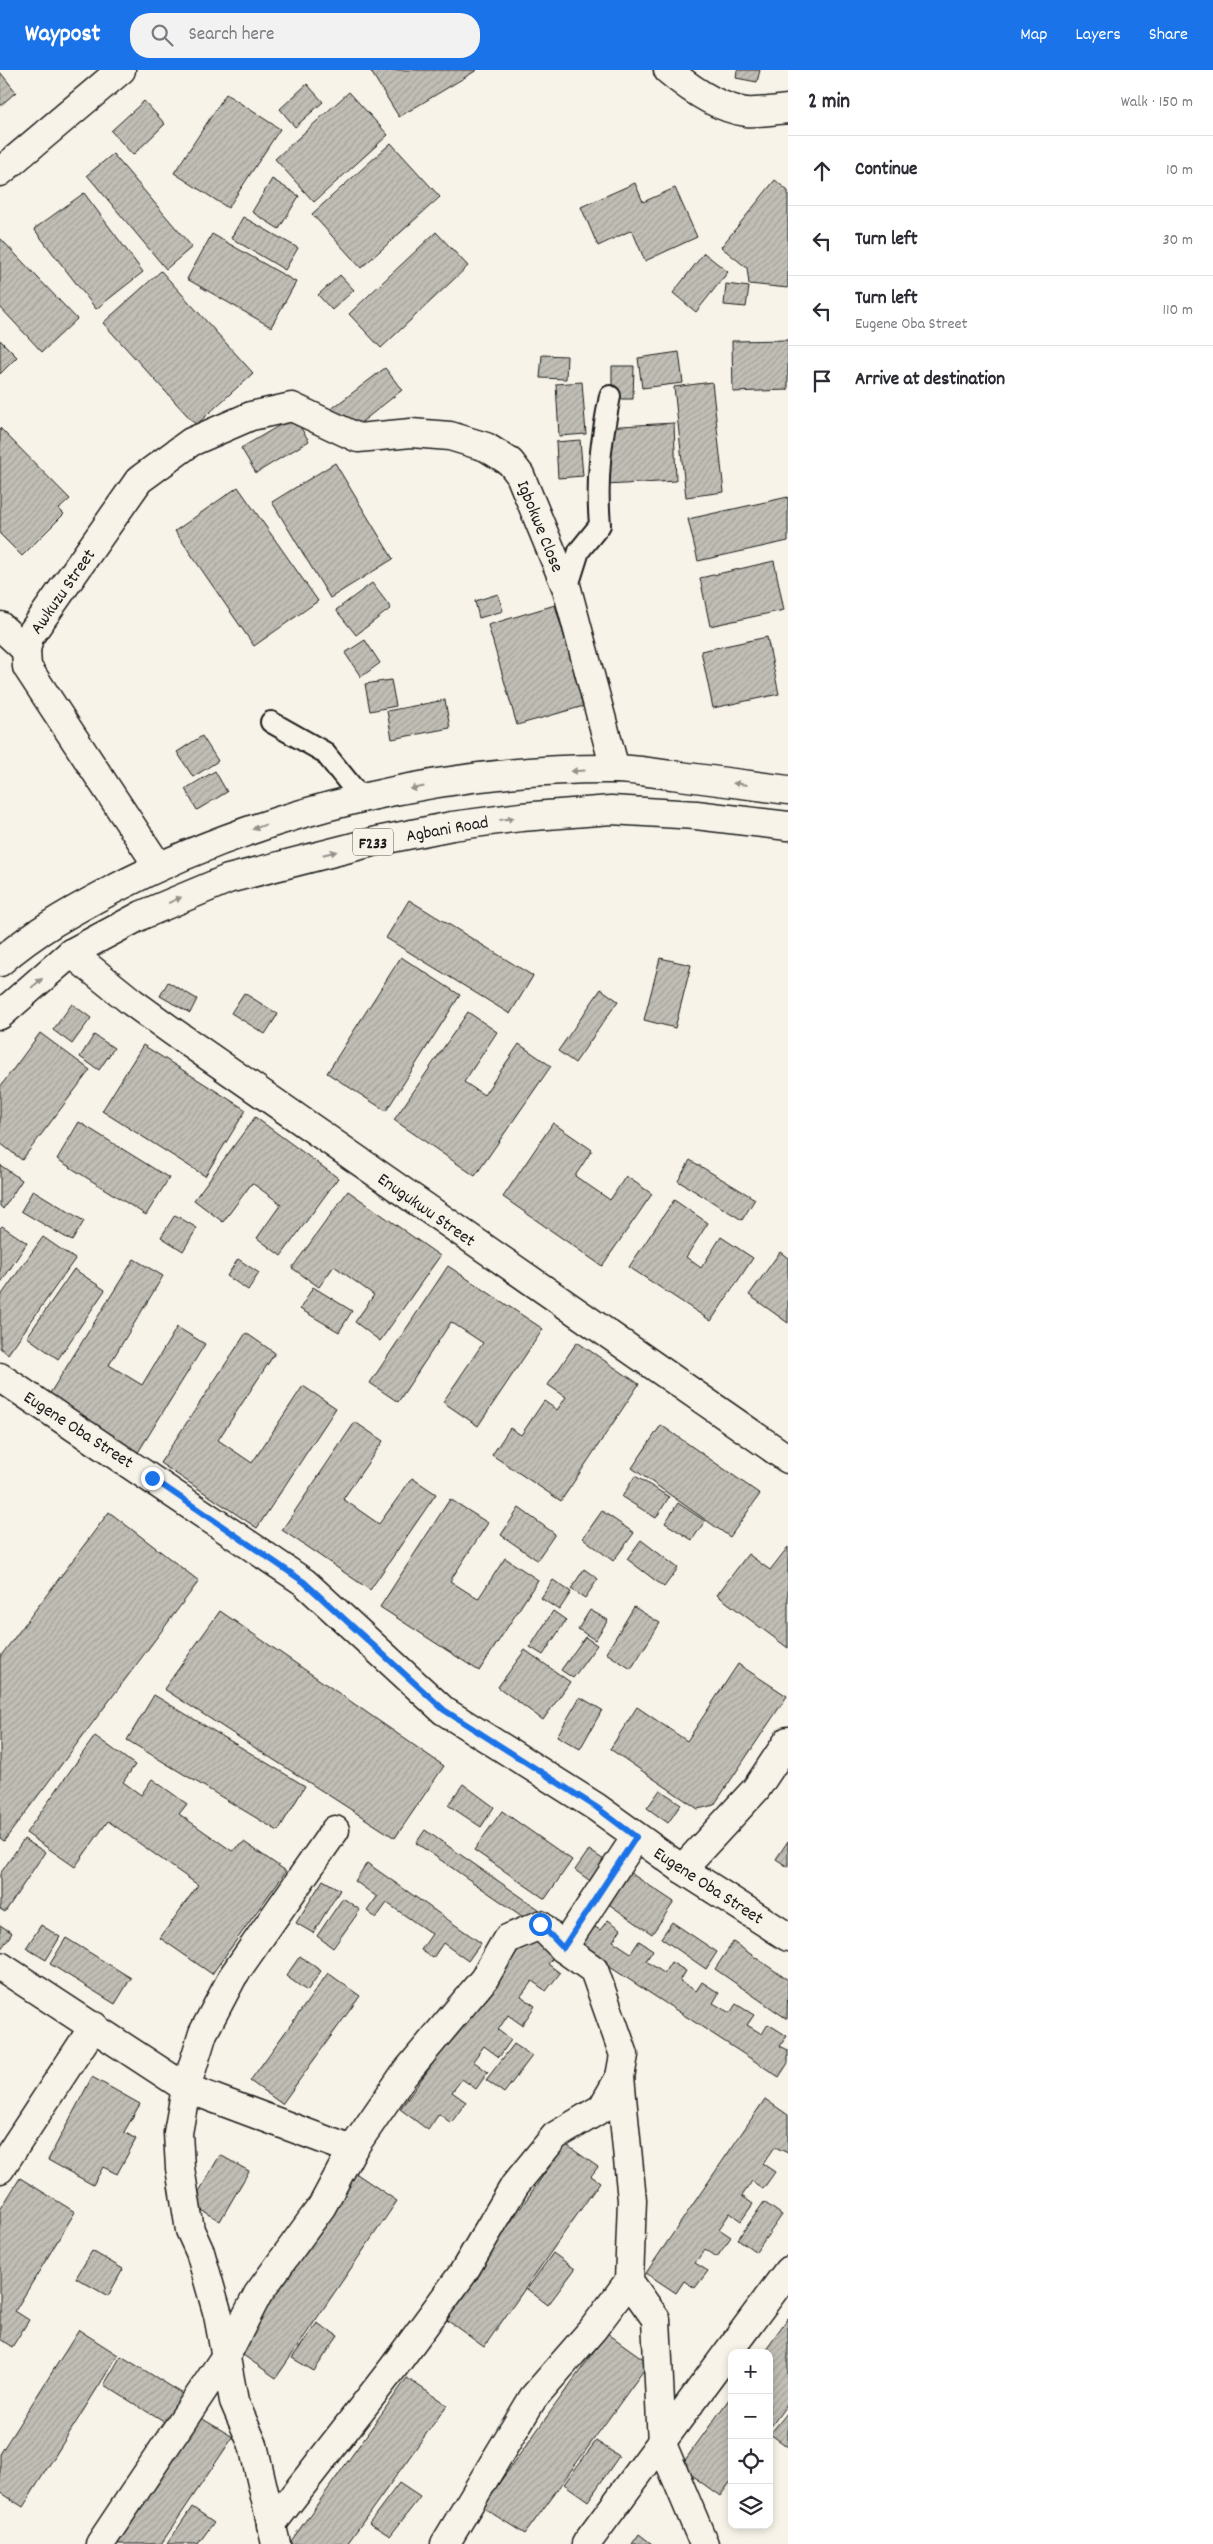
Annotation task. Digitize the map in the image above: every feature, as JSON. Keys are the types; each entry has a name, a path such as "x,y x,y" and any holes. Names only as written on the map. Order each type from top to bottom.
{"street":[{"path":"0,172 121,70"},
{"path":"668,70 681,81 727,108 747,112 788,109"},
{"name":"Igbokwe Close","path":"224,426 252,416 292,407 358,438 420,434 450,436 486,447 510,462 520,475 567,590 615,769"},
{"name":"Awkuzu Street","path":"158,866 27,667 26,650 29,637 139,480 191,442 224,426"},
{"path":"0,626 26,650"},
{"path":"0,962 23,941 65,914 158,866 272,822 362,799 435,784 506,774 615,769 788,790"},
{"name":"Agbani Road","path":"0,1015 71,953 142,915 228,878 377,841 452,826 521,817 611,810 696,815 788,826"},
{"name":"Enugukwu Street","path":"71,953 172,1031 788,1459"},
{"name":"Eugene Oba Street","path":"0,1377 304,1582 444,1710 596,1807 682,1869 788,1937"},
{"path":"682,1869 756,1789 788,1741"},
{"path":"273,2534 253,2445 234,2401 227,2354 200,2252 190,2230 180,2168 178,2133 186,2088 203,2033 233,1976 336,1830"},
{"path":"563,1948 636,1837"},
{"path":"100,2544 227,2354 258,2294 322,2206 352,2150 403,2076 484,1979 507,1939 540,1924 563,1948 594,1970 624,2055 620,2077 632,2200 629,2281 593,2329 533,2398 445,2544"},
{"path":"0,1966 186,2088 352,2150"},
{"path":"0,2169 94,2026"},
{"path":"273,2534 463,2273 515,2185 555,2136 602,2108 620,2077"},
{"path":"586,2544 662,2444 788,2271"},
{"path":"629,2281 656,2319 662,2444 704,2544"}],"lane":[{"path":"567,590 579,551 600,525 597,492 599,453 610,396"},
{"path":"271,722 324,752 362,799"}],"building":[{"path":"370,70 477,70 399,117"},
{"path":"737,70 760,70 757,82 736,78"},
{"path":"0,72 16,92 0,106"},
{"path":"307,84 323,102 295,127 280,109"},
{"path":"349,92 388,135 314,202 275,159"},
{"path":"226,94 280,129 228,208 174,173"},
{"path":"144,101 165,124 133,155 111,131"},
{"path":"391,143 440,197 361,268 312,214"},
{"path":"113,154 192,247 166,269 87,175"},
{"path":"272,179 299,196 279,229 252,212"},
{"path":"775,180 788,191 788,288 749,284 747,268 721,247"},
{"path":"635,183 643,202 675,188 697,237 645,261 632,230 598,246 581,207"},
{"path":"84,193 143,272 96,309 34,229"},
{"path":"243,217 298,248 285,270 231,238"},
{"path":"436,232 468,266 381,348 349,314"},
{"path":"212,234 296,282 271,327 187,279"},
{"path":"0,238 77,319 42,352 0,307"},
{"path":"704,253 728,272 696,312 673,293"},
{"path":"161,271 253,373 196,425 103,323"},
{"path":"340,275 354,290 332,310 318,295"},
{"path":"726,284 749,287 746,307 724,305"},
{"path":"0,340 17,357 0,374"},
{"path":"788,340 788,390 733,392 732,341"},
{"path":"679,352 683,383 642,388 638,358"},
{"path":"542,355 567,356 566,379 540,378"},
{"path":"612,366 634,366 633,399 612,399"},
{"path":"385,368 402,390 348,433 330,410"},
{"path":"582,382 586,434 559,436 556,384"},
{"path":"712,382 724,492 686,497 674,387"},
{"path":"294,417 309,441 256,473 241,448"},
{"path":"674,423 676,481 606,485 603,427"},
{"path":"0,428 70,499 59,509 64,514 22,556 0,534"},
{"path":"580,440 583,476 558,478 556,442"},
{"path":"335,463 393,559 330,598 272,502"},
{"path":"238,487 318,601 254,646 175,531"},
{"path":"788,497 788,541 698,561 688,519"},
{"path":"774,561 784,610 710,626 700,578"},
{"path":"372,583 391,608 356,635 336,610"},
{"path":"498,594 503,611 479,618 475,601"},
{"path":"555,605 584,706 517,725 488,625"},
{"path":"767,637 779,694 713,708 701,651"},
{"path":"365,640 380,663 361,677 345,653"},
{"path":"391,680 396,706 370,711 365,684"},
{"path":"445,700 450,728 392,739 387,711"},
{"path":"202,736 218,761 193,777 177,752"},
{"path":"215,771 227,792 197,810 185,789"},
{"path":"409,900 533,976 510,1014 386,938"},
{"path":"401,957 460,995 386,1111 327,1073"},
{"path":"660,958 691,965 675,1028 644,1020"},
{"path":"168,982 197,999 190,1013 160,996"},
{"path":"601,989 618,1001 575,1063 558,1051"},
{"path":"244,993 278,1014 265,1034 231,1013"},
{"path":"72,1004 91,1018 72,1044 53,1030"},
{"path":"468,1012 497,1032 464,1082 484,1095 519,1044 551,1066 475,1176 394,1120"},
{"path":"40,1033 90,1070 22,1160 0,1143 0,1087"},
{"path":"94,1035 114,1048 99,1070 80,1057"},
{"path":"143,1045 246,1110 205,1176 102,1111"},
{"path":"255,1117 338,1178 281,1256 257,1238 281,1204 252,1183 223,1222 194,1200"},
{"path":"79,1122 169,1178 146,1215 57,1159"},
{"path":"553,1123 592,1150 575,1176 610,1200 626,1176 652,1194 602,1266 503,1197"},
{"path":"690,1160 755,1199 742,1220 678,1181"},
{"path":"0,1165 22,1180 3,1209 0,1206"},
{"path":"33,1190 84,1221 72,1241 21,1211"},
{"path":"348,1191 440,1256 380,1341 355,1322 374,1295 334,1266 319,1287 292,1268"},
{"path":"674,1200 708,1223 686,1257 701,1268 721,1237 753,1258 711,1321 629,1267"},
{"path":"175,1215 197,1228 183,1251 161,1237"},
{"path":"2,1226 27,1243 0,1284 0,1228"},
{"path":"43,1237 75,1259 8,1354 0,1348 0,1297"},
{"path":"780,1252 788,1258 788,1323 749,1295"},
{"path":"134,1259 163,1276 109,1365 142,1385 177,1327 205,1344 137,1454 47,1398"},
{"path":"238,1259 259,1273 248,1290 227,1276"},
{"path":"448,1266 543,1329 478,1426 443,1402 483,1343 451,1322 398,1402 370,1383"},
{"path":"74,1269 105,1290 58,1359 27,1337"},
{"path":"313,1287 352,1311 339,1332 300,1309"},
{"path":"246,1333 275,1353 218,1440 252,1463 303,1386 336,1408 257,1528 160,1463"},
{"path":"577,1342 639,1384 561,1501 492,1455 510,1428 521,1435 544,1401 557,1410 566,1397 548,1385"},
{"path":"355,1422 383,1441 343,1499 379,1524 412,1478 436,1494 370,1590 282,1530"},
{"path":"661,1425 760,1494 730,1537 632,1468"},
{"path":"635,1476 669,1497 656,1518 622,1497"},
{"path":"450,1499 488,1523 450,1581 478,1599 505,1558 538,1580 479,1671 380,1607"},
{"path":"678,1503 705,1521 692,1540 665,1523"},
{"path":"519,1508 555,1534 537,1560 501,1535"},
{"path":"602,1511 634,1533 613,1561 583,1538"},
{"path":"109,1512 199,1581 4,1841 0,1838 0,1657"},
{"path":"641,1540 678,1568 664,1587 627,1559"},
{"path":"788,1547 788,1648 717,1595 748,1554 770,1570"},
{"path":"584,1569 598,1579 585,1598 571,1589"},
{"path":"553,1580 571,1592 559,1610 541,1598"},
{"path":"634,1607 660,1623 631,1669 606,1653"},
{"path":"590,1610 608,1620 595,1640 578,1629"},
{"path":"220,1611 444,1766 395,1838 164,1689"},
{"path":"553,1611 566,1620 543,1655 530,1647"},
{"path":"585,1637 597,1645 573,1678 561,1670"},
{"path":"525,1650 570,1682 543,1720 498,1687"},
{"path":"738,1664 787,1696 714,1805 698,1809 610,1749 637,1707 687,1741"},
{"path":"154,1695 305,1786 278,1831 127,1740"},
{"path":"580,1697 602,1710 580,1749 557,1736"},
{"path":"95,1736 135,1765 123,1782 141,1795 152,1779 187,1804 179,1814 232,1851 244,1842 286,1871 212,1974 160,1938 198,1885 108,1821 75,1867 26,1833"},
{"path":"463,1784 494,1807 481,1827 448,1805"},
{"path":"660,1790 681,1804 668,1823 647,1808"},
{"path":"502,1811 572,1860 545,1899 474,1850"},
{"path":"425,1830 540,1910 532,1923 416,1843"},
{"path":"24,1839 45,1852 5,1912 0,1909 0,1874"},
{"path":"788,1841 788,1867 776,1859"},
{"path":"589,1850 607,1862 593,1883 575,1870"},
{"path":"367,1863 481,1943 468,1961 443,1943 433,1958 421,1950 432,1934 387,1903 376,1918 367,1911 377,1897 355,1881"},
{"path":"629,1872 674,1902 652,1934 607,1903"},
{"path":"323,1880 340,1890 313,1933 296,1923"},
{"path":"343,1898 360,1910 333,1948 317,1936"},
{"path":"608,1920 621,1929 613,1941 631,1953 639,1941 653,1950 646,1961 664,1973 671,1962 686,1971 680,1981 696,1991 702,1982 719,1993 713,2003 730,2013 736,2004 754,2015 747,2025 762,2034 768,2024 787,2036 780,2046 788,2050 788,2063 779,2077 576,1945 590,1924 600,1930"},
{"path":"672,1922 717,1952 706,1969 661,1938"},
{"path":"0,1925 12,1933 1,1949 0,1948"},
{"path":"41,1925 60,1937 46,1960 26,1948"},
{"path":"526,1934 555,1955 548,1964 560,1973 546,1991 532,1981 521,1996 535,2006 522,2025 508,2015 498,2030 511,2040 499,2057 484,2046 473,2061 488,2072 476,2089 462,2079 452,2092 466,2102 451,2123 439,2114 428,2130 400,2109"},
{"path":"66,1938 131,1978 115,2004 50,1964"},
{"path":"733,1942 788,1980 787,2019 715,1969"},
{"path":"300,1956 321,1971 307,1991 286,1976"},
{"path":"328,1973 360,1996 282,2104 250,2081"},
{"path":"514,2044 532,2056 504,2093 486,2080"},
{"path":"92,2077 140,2104 124,2132 136,2139 117,2174 103,2167 93,2185 48,2160"},
{"path":"765,2099 788,2115 788,2153 775,2147 763,2164 775,2172 763,2189 752,2181 742,2196 753,2204 741,2221 730,2213 719,2229 731,2237 717,2257 705,2249 695,2263 708,2271 695,2288 684,2281 676,2293 646,2273"},
{"path":"565,2144 598,2167 591,2176 600,2182 484,2347 444,2318"},
{"path":"220,2155 249,2171 220,2221 192,2204"},
{"path":"354,2172 397,2201 276,2378 233,2348"},
{"path":"20,2178 75,2212 15,2311 29,2320 12,2347 0,2339 0,2210"},
{"path":"764,2202 782,2215 756,2252 738,2239"},
{"path":"92,2251 123,2269 108,2296 76,2278"},
{"path":"553,2253 575,2269 548,2305 527,2289"},
{"path":"788,2318 788,2403 773,2424 773,2349 766,2349"},
{"path":"317,2323 338,2336 314,2371 292,2358"},
{"path":"79,2330 118,2355 23,2507 0,2492 0,2454"},
{"path":"607,2333 649,2363 525,2534 482,2507"},
{"path":"121,2356 185,2395 167,2424 104,2385"},
{"path":"407,2378 447,2405 347,2544 289,2544"},
{"path":"728,2401 728,2485 720,2496 680,2467"},
{"path":"788,2412 788,2447 773,2436 773,2430"},
{"path":"196,2415 233,2437 161,2544 106,2544"},
{"path":"596,2441 619,2456 588,2501 564,2484"},
{"path":"399,2483 420,2497 390,2536 369,2523"},
{"path":"192,2507 214,2522 198,2544 167,2544"},
{"path":"639,2534 652,2544 632,2544"}],"route":[{"path":"152,1478 304,1582 444,1710 596,1807 636,1837 563,1948 540,1924"}]}
